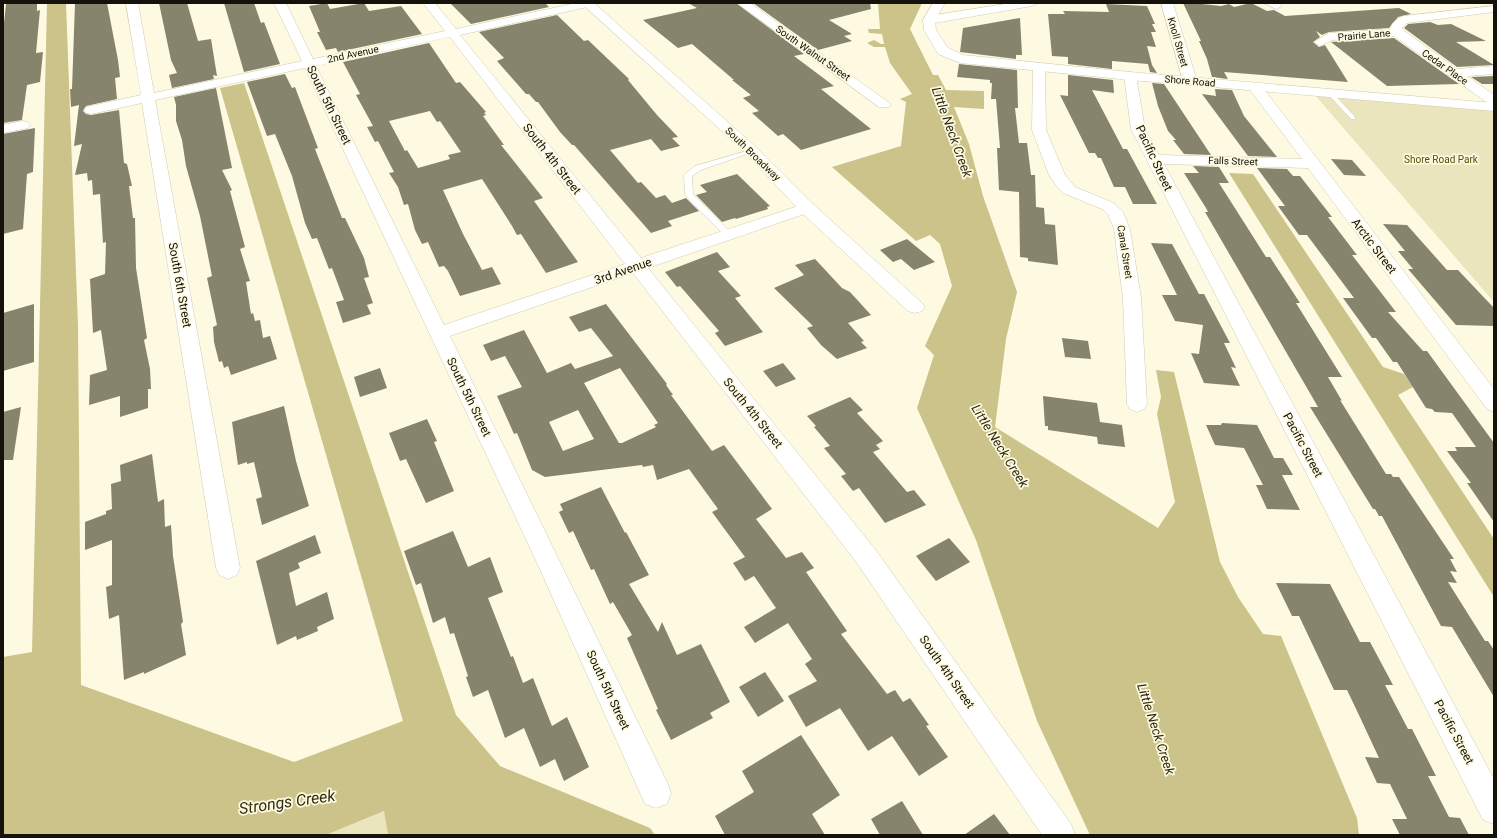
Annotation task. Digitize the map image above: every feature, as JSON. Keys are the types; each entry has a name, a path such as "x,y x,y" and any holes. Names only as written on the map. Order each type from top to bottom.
{"street":[{"name":"South 6th Street","path":"132,3 228,568"},
{"name":"South 5th Street","path":"280,3 550,565 656,793"},
{"name":"South 4th Street","path":"429,3 866,556 1060,835"},
{"name":"2nd Avenue","path":"90,110 589,3"},
{"name":"South Broadway","path":"589,3 752,151 807,208 915,307"},
{"name":"South Walnut Street","path":"742,3 884,104"},
{"path":"929,20 939,3"},
{"path":"929,20 1032,3"},
{"name":"Knoll Street","path":"1167,3 1190,81"},
{"path":"1422,7 1441,15"},
{"name":"Prairie Lane","path":"1320,42 1329,38 1397,32 1396,27 1403,20 1494,9"},
{"name":"Shore Road","path":"929,20 930,30 943,51 953,57 1130,76 1494,107"},
{"name":"Cedar Place","path":"1397,32 1494,101"},
{"name":"Canal Street","path":"1039,67 1039,130 1057,175 1063,185 1069,190 1112,209 1118,218 1122,229 1132,298 1137,404"},
{"path":"1454,73 1494,70"},
{"name":"Pacific Street","path":"1130,76 1138,129 1494,809"},
{"name":"Arctic Street","path":"1254,87 1494,404"},
{"path":"3,129 23,124"},
{"name":"Falls Street","path":"1153,158 1312,164"},
{"name":"3rd Avenue","path":"439,333 807,208"}],"lane":[{"path":"1330,93 1353,118"},
{"path":"729,235 689,195 688,175 698,168 752,151"}],"green space":[{"name":"Shore Road Park","path":"1314,94 1494,110 1494,302"},
{"path":"384,811 388,835 326,835"}],"water":[{"name":"Strongs Creek","path":"47,3 66,3 78,326 81,685 294,762 403,721 220,88 244,83 456,715 500,766 650,828 655,835 388,835 384,811 326,835 3,835 3,657 32,652"},
{"name":"Little Neck Creek","path":"878,3 922,3 910,29 933,75 938,75 946,90 984,91 984,109 954,107 969,144 983,196 1017,292 1006,339 995,427 1158,528 1175,502 1157,414 1161,397 1156,370 1174,372 1220,562 1238,597 1263,634 1281,636 1357,818 1359,835 1090,835 1037,721 976,540 917,408 934,355 925,346 952,286 940,244 930,235 916,241 832,167 901,146 906,102 900,99 912,94 890,63 885,47 874,47 867,43 874,40 884,44 882,34 869,33 868,29 880,29"},
{"path":"1229,173 1253,174 1383,367 1404,374 1413,387 1398,395 1494,539 1494,597"}],"building":[{"path":"37,3 37,11 40,10 36,53 43,52 40,82 27,85 22,120 3,123 3,33 6,4"},
{"path":"75,3 107,3 120,77 115,78 117,99 86,106 83,111 86,114 91,115 119,110 124,163 127,164 132,186 129,186 133,218 135,218 136,268 147,338 144,340 150,369 151,389 148,389 148,408 120,417 120,396 89,405 90,375 107,370 101,330 93,333 90,279 105,274 106,242 103,243 100,194 93,195 92,180 88,181 87,173 75,175 82,144 74,146 79,105 71,107 70,89 72,89"},
{"path":"159,3 187,3 198,41 211,39 217,76 213,75 214,79 172,88 169,75 177,73 171,60"},
{"path":"224,3 254,3 261,23 264,22 280,64 244,72"},
{"path":"327,3 330,9 364,3 369,11 401,6 422,34 338,52 336,48 326,50 317,32 320,32 309,6"},
{"path":"450,3 545,3 549,7 471,24"},
{"path":"688,3 736,3 804,54 794,56 834,86 821,89 871,129 801,150 783,134 778,136 752,113 759,111 743,98 751,95 732,80 734,80 692,44 678,48 643,20 697,8"},
{"path":"753,3 870,3 871,9 829,20 852,34 844,36 852,41 818,50"},
{"path":"1183,3 1202,3 1221,6 1229,4 1234,7 1251,3 1267,11 1274,10 1285,16 1399,8 1411,14 1398,17 1389,28 1329,32 1322,35 1316,31 1320,37 1313,42 1319,47 1325,45 1348,82 1224,72 1228,79 1212,77 1207,59 1199,41 1201,41"},
{"path":"1106,4 1147,6 1155,24 1152,24 1156,32 1151,32 1156,47 1147,46 1152,65 1157,73 1150,72 1148,64 1112,61 1112,69 1068,64 1068,57 1052,56 1048,14 1065,14 1063,11 1109,12"},
{"path":"557,15 584,41 588,40 629,79 628,80 657,115 678,137 672,138 680,146 661,151 651,139 610,150 638,183 641,182 656,198 665,195 672,203 686,198 699,211 668,221 672,226 651,233 574,145 572,145 560,132 538,102 536,102 529,94 526,94 497,61 504,58 479,32"},
{"path":"1020,18 1022,55 1016,55 1016,59 960,52 963,28"},
{"path":"1430,22 1438,25 1451,24 1486,41 1456,42 1494,65 1457,67 1404,28 1408,24"},
{"path":"1394,38 1459,84 1387,86 1331,42"},
{"path":"429,43 456,83 460,82 486,112 484,113 486,115 483,116 504,145 501,145 543,198 534,201 578,262 546,273 521,234 517,235 482,179 443,190 463,234 482,270 492,267 501,284 460,296 448,271 444,266 439,267 428,242 422,244 415,230 408,204 404,205 398,187 389,173 394,172 378,141 375,142 367,127 373,126 356,95 360,94 343,62","holes":["430,111 437,122 440,121 461,152 448,155 450,159 418,168 407,150 405,151 389,121"]},
{"path":"959,64 1017,70 1018,108 1015,108 1019,143 1027,143 1031,175 1035,175 1036,207 1044,208 1045,224 1055,225 1058,265 1028,261 1028,258 1020,257 1019,192 999,190 997,148 1000,148 996,99 991,99 992,83 990,83 990,80 957,77"},
{"path":"285,74 292,88 295,87 318,148 315,149 342,218 345,218 364,258 369,277 364,278 373,303 367,305 371,314 343,323 336,302 344,300 332,268 329,269 317,238 312,239 305,223 292,176 275,134 267,136 247,82"},
{"path":"1068,75 1113,80 1114,93 1092,90 1123,149 1127,149 1157,204 1133,204 1125,187 1114,187 1101,158 1098,158 1095,153 1089,153 1060,95 1068,96"},
{"path":"1494,76 1494,84 1482,84 1471,77"},
{"path":"1152,83 1164,84 1211,155 1184,154 1173,140 1176,140 1168,131 1158,106"},
{"path":"216,88 232,168 222,170 232,190 230,191 245,247 240,249 250,281 246,282 251,314 253,313 255,321 260,320 263,338 270,336 277,359 231,375 228,366 224,368 222,361 219,362 214,342 213,327 217,325 207,278 212,276 200,216 186,166 182,140 176,121 176,105 174,97"},
{"path":"1215,89 1232,90 1244,116 1277,157 1248,156 1202,94 1216,96"},
{"path":"35,128 33,172 27,174 23,229 3,234 3,134"},
{"path":"1331,159 1352,160 1366,176 1344,175"},
{"path":"1193,166 1219,167 1229,183 1219,183 1266,257 1270,257 1300,303 1296,303 1342,377 1328,377 1342,401 1340,400 1386,474 1391,474 1393,477 1399,477 1454,559 1450,559 1457,572 1450,571 1457,583 1448,582 1485,641 1488,641 1494,650 1494,697 1452,627 1441,626 1382,516 1379,516 1375,509 1373,509 1310,407 1318,407 1205,212 1208,212 1206,208 1184,173 1199,173"},
{"path":"1257,168 1287,169 1293,176 1300,176 1332,217 1328,217 1357,255 1352,255 1396,312 1388,312 1423,351 1427,351 1494,443 1494,522 1467,483 1471,483 1447,451 1457,451 1455,447 1476,447 1452,413 1435,412 1432,409 1426,408 1397,362 1393,362 1376,338 1372,338 1343,298 1354,298 1307,235 1299,235 1278,206 1285,206"},
{"path":"737,174 770,206 767,207 768,209 722,222 696,195 707,192 700,185"},
{"path":"1383,224 1407,225 1447,270 1458,270 1494,308 1494,326 1456,325 1408,269 1413,269 1398,251 1405,251"},
{"path":"907,239 935,262 914,270 901,259 893,262 880,250"},
{"path":"1151,243 1172,244 1199,294 1204,294 1230,343 1224,343 1236,368 1231,367 1240,386 1204,383 1191,353 1199,354 1203,325 1175,321 1162,295 1177,295"},
{"path":"717,252 730,267 718,271 741,296 735,298 763,332 725,346 715,333 719,331 680,286 677,287 665,272"},
{"path":"815,259 842,288 850,292 871,315 848,323 864,341 861,342 867,348 837,359 821,345 807,328 813,326 774,288 804,275 795,265"},
{"path":"34,304 34,362 3,371 3,313"},
{"path":"606,304 667,384 666,385 673,395 671,395 712,451 724,445 772,509 756,519 786,558 802,552 814,568 806,572 847,631 841,634 887,694 895,690 903,702 910,698 929,725 926,726 948,757 919,776 892,736 868,751 840,708 806,727 788,696 817,681 805,664 812,659 788,623 755,643 744,627 776,608 754,576 745,581 733,563 745,557 712,512 718,509 689,469 657,480 653,465 643,467 642,465 545,477 532,470 517,433 514,434 497,396 522,387 505,356 491,361 483,345 524,330 547,373 571,363 575,369 613,356 591,328 579,332 569,317","holes":["620,368 658,423 654,425 656,427 622,443 619,443 584,383","578,410 594,439 563,451 549,422"]},
{"path":"1062,338 1088,341 1091,359 1065,357"},
{"path":"783,363 796,379 776,387 763,371"},
{"path":"380,368 387,388 360,397 354,377"},
{"path":"1043,396 1097,403 1100,422 1122,425 1125,447 1098,444 1097,437 1048,430 1048,426 1045,426"},
{"path":"850,397 863,410 857,413 883,441 876,445 880,449 873,452 907,492 914,490 926,505 885,523 859,488 853,491 841,476 846,474 824,448 830,446 807,416"},
{"path":"284,406 296,461 309,506 262,525 256,499 262,497 254,462 247,464 247,462 238,465 232,422"},
{"path":"21,407 13,460 3,460 3,412"},
{"path":"427,419 437,441 434,442 454,491 426,503 406,459 400,461 389,433"},
{"path":"1222,423 1257,425 1274,458 1283,458 1293,475 1282,475 1300,510 1267,509 1256,485 1263,485 1244,448 1215,445 1206,425 1221,425"},
{"path":"152,454 158,502 164,499 165,527 171,525 173,556 183,622 181,624 186,655 144,674 144,672 124,680 119,615 109,619 106,587 112,585 112,540 85,550 85,522 106,514 106,511 112,509 111,484 121,481 120,465"},
{"path":"601,487 649,575 629,584 658,632 662,622 677,655 701,644 730,702 710,713 713,718 671,740 656,710 658,709 627,638 632,635 613,602 610,604 594,569 591,570 573,531 569,533 559,512 563,510 560,504"},
{"path":"453,531 468,567 490,557 503,592 488,598 523,683 533,678 552,726 567,717 589,767 564,781 555,759 540,767 524,728 505,738 488,690 473,697 454,633 450,634 445,617 433,623 421,583 416,585 404,551"},
{"path":"315,535 321,553 298,563 300,568 289,573 296,606 327,592 334,619 317,627 318,631 297,640 296,636 277,645 256,561"},
{"path":"949,538 970,562 936,581 916,556"},
{"path":"1276,583 1330,584 1360,642 1370,642 1393,685 1385,685 1408,729 1412,729 1436,776 1428,776 1449,817 1460,818 1469,835 1400,835 1392,819 1407,819 1390,784 1377,783 1365,757 1379,758 1347,690 1334,690 1299,616 1292,616"},
{"path":"765,672 784,701 758,717 739,687"},
{"path":"801,735 840,795 812,814 825,835 725,835 715,816 754,792 742,771"},
{"path":"902,801 923,835 880,835 871,819"},
{"path":"994,814 1010,835 964,835"}]}
